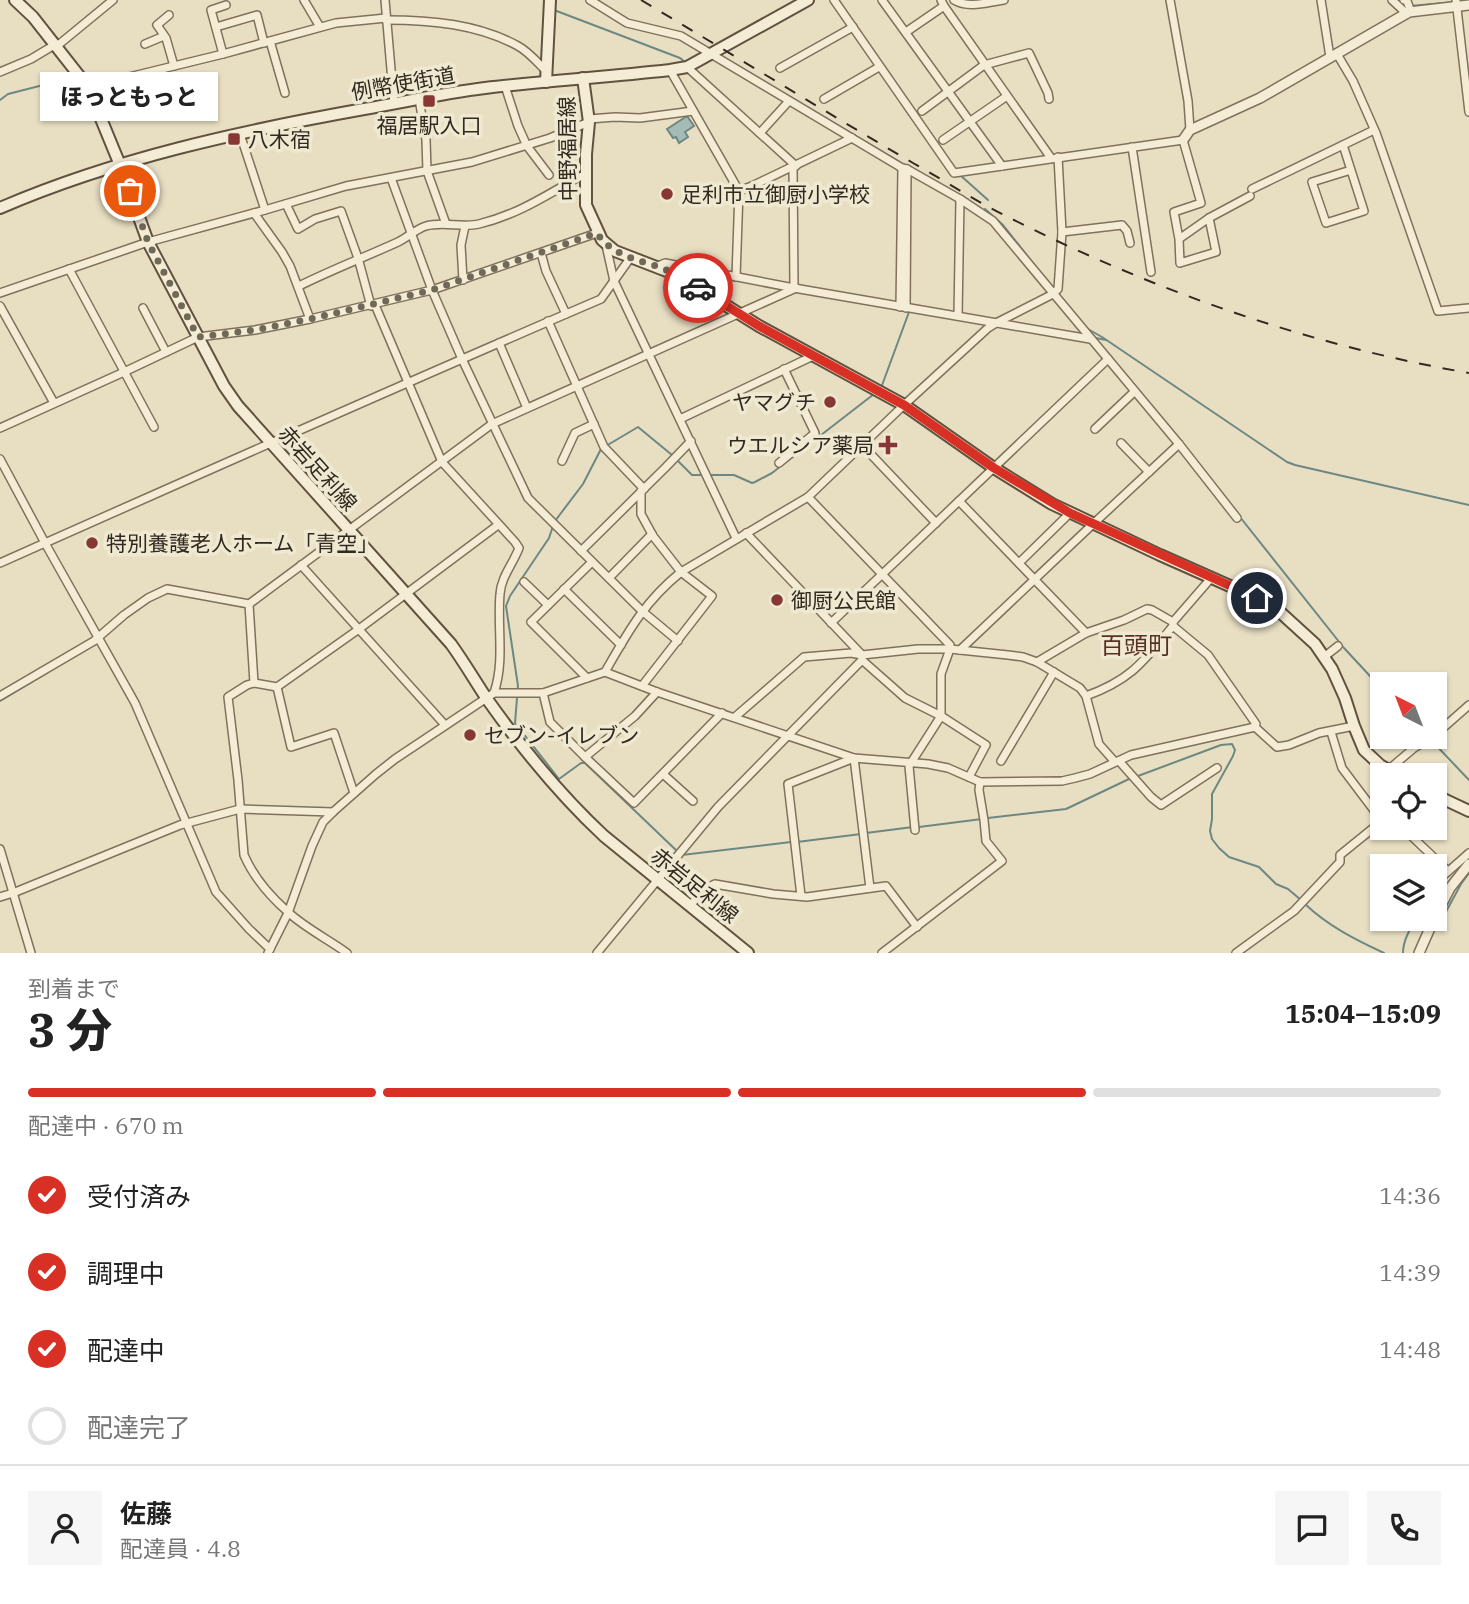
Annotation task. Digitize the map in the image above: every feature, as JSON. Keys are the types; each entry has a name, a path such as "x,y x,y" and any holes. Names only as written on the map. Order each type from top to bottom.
{"main road":[{"name":"赤岩足利線","path":"15,0 33,17 88,87 148,242 238,406 451,644 490,695 520,742 584,817 748,953"},
{"path":"546,76 550,0"},
{"name":"例幣使街道","path":"0,208 120,165 240,134 419,99 505,86 546,76 583,78 670,71 687,67 808,0"},
{"name":"中野福居線","path":"583,78 589,121 586,205 597,233 606,245 677,275 813,356 904,405 994,468 1070,513 1257,598 1281,613 1306,635 1324,657 1339,683 1364,750 1379,763"},
{"path":"1447,801 1469,811"}],"street":[{"path":"0,72 56,45 113,0"},
{"path":"304,0 320,27"},
{"path":"385,0 394,104"},
{"path":"590,0 627,23 681,36 993,221 1179,444 1237,518"},
{"path":"834,0 954,173 1183,140 1191,130 1260,98 1409,13 1456,3 1469,5"},
{"path":"883,0 1002,166"},
{"path":"954,0 968,5 1004,0"},
{"path":"1170,0 1191,130"},
{"path":"1321,0 1334,55 1353,80 1374,130 1438,311 1469,308"},
{"path":"1392,0 1409,13"},
{"path":"1404,0 1407,1 1409,13"},
{"path":"0,458 135,702 216,892 269,951 288,913 323,822 354,793 395,759 490,695 543,693 604,672 642,611 662,587 736,538 808,497 904,405 996,323 1058,289 1062,232 1054,158 984,65 942,3 906,32"},
{"path":"1456,3 1469,112"},
{"path":"223,54 211,10 226,5"},
{"path":"169,15 157,25 164,36 174,66"},
{"path":"216,27 257,15 285,93"},
{"path":"88,87 337,23 386,19 444,23 480,31 518,46 546,76"},
{"path":"780,68 853,27"},
{"path":"145,44 164,36"},
{"path":"922,111 984,65 1029,53 1049,99"},
{"path":"687,67 794,166 795,288"},
{"path":"824,99 879,67"},
{"path":"670,71 739,191 736,277"},
{"path":"505,86 527,146 549,176"},
{"path":"943,140 1007,96"},
{"path":"419,99 426,141 427,171 446,224"},
{"path":"760,133 789,101"},
{"path":"0,293 148,242 346,186 472,162 527,146 589,121 693,111"},
{"path":"1179,239 1209,218 1245,200 1251,193 1374,130"},
{"path":"240,134 265,210"},
{"path":"739,191 852,138"},
{"path":"1183,140 1201,203 1174,212 1180,263 1216,252 1209,218"},
{"path":"1343,145 1351,170 1364,211 1326,223 1312,182 1351,170"},
{"path":"1132,147 1151,272"},
{"path":"903,307 905,168"},
{"path":"299,286 425,226 480,224 520,211 585,176"},
{"path":"391,178 432,290 528,498 642,611 677,641"},
{"path":"958,316 960,199"},
{"path":"286,204 298,229 315,219 341,211 373,305 442,462 519,548 500,593 501,664 490,695"},
{"path":"254,213 282,252 299,286 310,319"},
{"path":"1062,232 1122,225 1127,231 1130,243"},
{"path":"463,280 460,245 465,226"},
{"path":"0,428 198,337 255,330 310,319 432,290 597,233"},
{"path":"606,245 614,281 736,538"},
{"path":"541,253 546,271 566,314"},
{"path":"0,563 270,442 601,299 631,257"},
{"path":"657,266 665,263 1091,340"},
{"path":"69,269 154,427"},
{"path":"0,696 98,639 124,615 167,589 249,604 492,424 795,288"},
{"path":"0,306 54,403"},
{"path":"143,308 166,352"},
{"path":"548,321 604,447 643,490 641,514 652,534 681,572 712,596 642,686"},
{"path":"499,343 527,408"},
{"path":"680,419 813,356"},
{"path":"831,623 1108,359"},
{"path":"779,463 815,433 784,369"},
{"path":"1095,429 1134,392"},
{"path":"562,461 575,433 594,424"},
{"path":"581,551 691,441"},
{"path":"1121,443 1149,472"},
{"path":"960,650 1179,444"},
{"path":"862,446 936,523"},
{"path":"808,497 950,645 941,674 941,716 909,766 915,827"},
{"path":"959,501 1086,633"},
{"path":"1019,563 1070,513"},
{"path":"347,953 288,913 266,889 246,859 228,697 254,682 277,687 498,525"},
{"path":"746,533 862,658 905,698 941,716 986,745 969,778"},
{"path":"608,578 652,534"},
{"path":"587,678 531,622 592,562"},
{"path":"301,565 445,725"},
{"path":"1086,696 1114,684 1139,667 1212,577"},
{"path":"524,582 548,605"},
{"path":"564,589 621,645"},
{"path":"249,604 254,682"},
{"path":"1037,662 1086,633 1147,609 1173,624 1209,654 1256,724 1255,727 1277,747 1319,733 1354,726"},
{"path":"1324,657 1338,646"},
{"path":"735,717 804,657 851,653 862,658 918,649 960,650 1023,657 1075,684 1086,696 1099,744 1161,805 1217,768"},
{"path":"597,953 718,807 862,658"},
{"path":"604,672 854,758 948,768 980,782 1062,780 1090,774 1131,755 1255,727"},
{"path":"1001,761 1054,672"},
{"path":"277,687 291,747 334,733 354,793"},
{"path":"584,757 635,716 657,692"},
{"path":"543,693 550,722 634,803 722,713"},
{"path":"1447,724 1469,705"},
{"path":"1331,732 1342,768 1370,805"},
{"path":"1401,763 1413,749"},
{"path":"854,758 870,888"},
{"path":"801,896 788,784 854,758"},
{"path":"663,774 693,801"},
{"path":"882,953 1002,861 986,841 980,782"},
{"path":"0,897 180,825 240,809 333,812"},
{"path":"1236,953 1293,911 1340,862 1340,855 1370,831"},
{"path":"1416,840 1448,871 1469,853"},
{"path":"0,849 31,953"},
{"path":"1447,893 1469,864"},
{"path":"690,905 715,884 801,896 886,886 917,927"},
{"path":"1419,953 1428,931"}],"water":[{"path":"687,116 694,126 685,132 688,137 679,143 667,129"}],"waterway":[{"path":"964,0 970,0"},
{"path":"1460,1 1469,0"},
{"path":"1411,6 1454,2"},
{"path":"554,10 685,62"},
{"path":"721,56 905,165"},
{"path":"0,100 8,94 59,81"},
{"path":"960,175 988,200"},
{"path":"985,209 1003,225 1044,277"},
{"path":"760,308 796,292"},
{"path":"881,388 909,312"},
{"path":"1086,328 1287,462 1469,505"},
{"path":"1096,338 1106,340"},
{"path":"708,475 734,475 755,482 772,473 874,394"},
{"path":"606,446 638,427 672,455"},
{"path":"555,521 583,484 601,449"},
{"path":"676,459 692,475 702,475"},
{"path":"1240,517 1344,648 1370,676"},
{"path":"517,692 506,606 549,538 553,526"},
{"path":"253,606 274,590"},
{"path":"208,600 244,607"},
{"path":"0,701 47,673"},
{"path":"517,698 515,723 559,779 585,763 678,852"},
{"path":"1138,776 1221,745 1232,744 1235,750 1233,756 1212,794 1212,839 1229,857 1259,867 1276,884 1288,889 1301,900"},
{"path":"1440,749 1469,780"},
{"path":"988,818 1066,809 1129,779"},
{"path":"919,827 982,819"},
{"path":"866,833 913,827"},
{"path":"797,842 861,834"},
{"path":"682,855 791,842"},
{"path":"1447,910 1469,873"},
{"path":"1305,904 1333,926 1384,953"},
{"path":"1403,953 1410,931"}],"railway":[{"path":"641,0 973,198 1120,269 1176,292 1291,331 1469,373"}],"way so far":[{"path":"130,191 148,242 198,337 255,330 371,306 432,290 597,233 606,245 615,251 677,275 698,288"}],"place":[{"name":"福居駅入口","path":"429,101"},
{"name":"八木宿","path":"234,139"},
{"name":"ほっともっと","path":"130,191"},
{"name":"足利市立御厨小学校","path":"667,194"},
{"name":"ヤマグチ","path":"830,402"},
{"name":"ウエルシア薬局","path":"888,445"},
{"name":"特別養護老人ホーム「青空」","path":"92,543"},
{"name":"御厨公民館","path":"777,600"},
{"name":"セブン-イレブン","path":"470,735"}],"district":[{"name":"百頭町","path":"1136,645"}],"route":[{"path":"698,288 759,326 904,405 994,468 1052,504 1257,598"}]}
